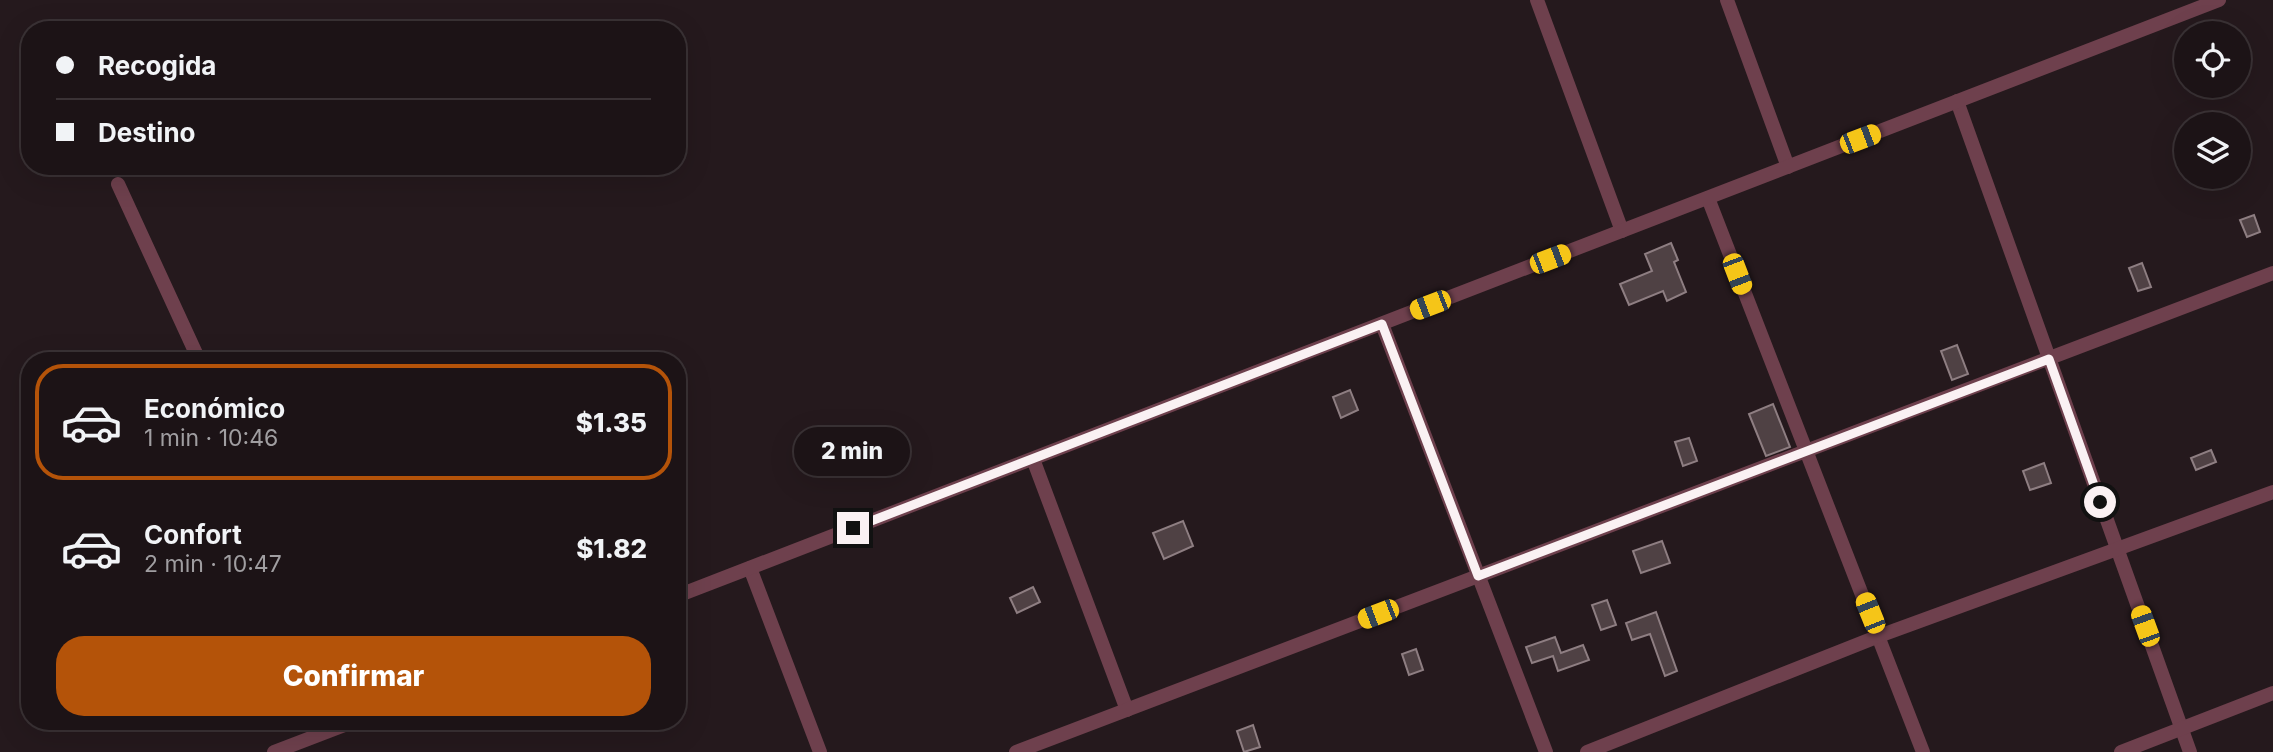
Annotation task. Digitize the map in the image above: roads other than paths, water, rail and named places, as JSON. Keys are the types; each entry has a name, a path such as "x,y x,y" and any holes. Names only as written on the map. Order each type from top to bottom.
{"street":[{"path":"1537,0 1622,231"},
{"path":"1727,0 1788,167"},
{"path":"686,593 2219,0"},
{"path":"1957,101 2190,752"},
{"path":"118,184 195,352"},
{"path":"1708,198 1923,752"},
{"path":"1016,752 2273,273"},
{"path":"1382,324 1546,752"},
{"path":"1033,459 1127,710"},
{"path":"1587,752 1879,636 2273,492"},
{"path":"750,568 820,752"},
{"path":"2120,752 2273,693"},
{"path":"274,752 331,730"}]}
